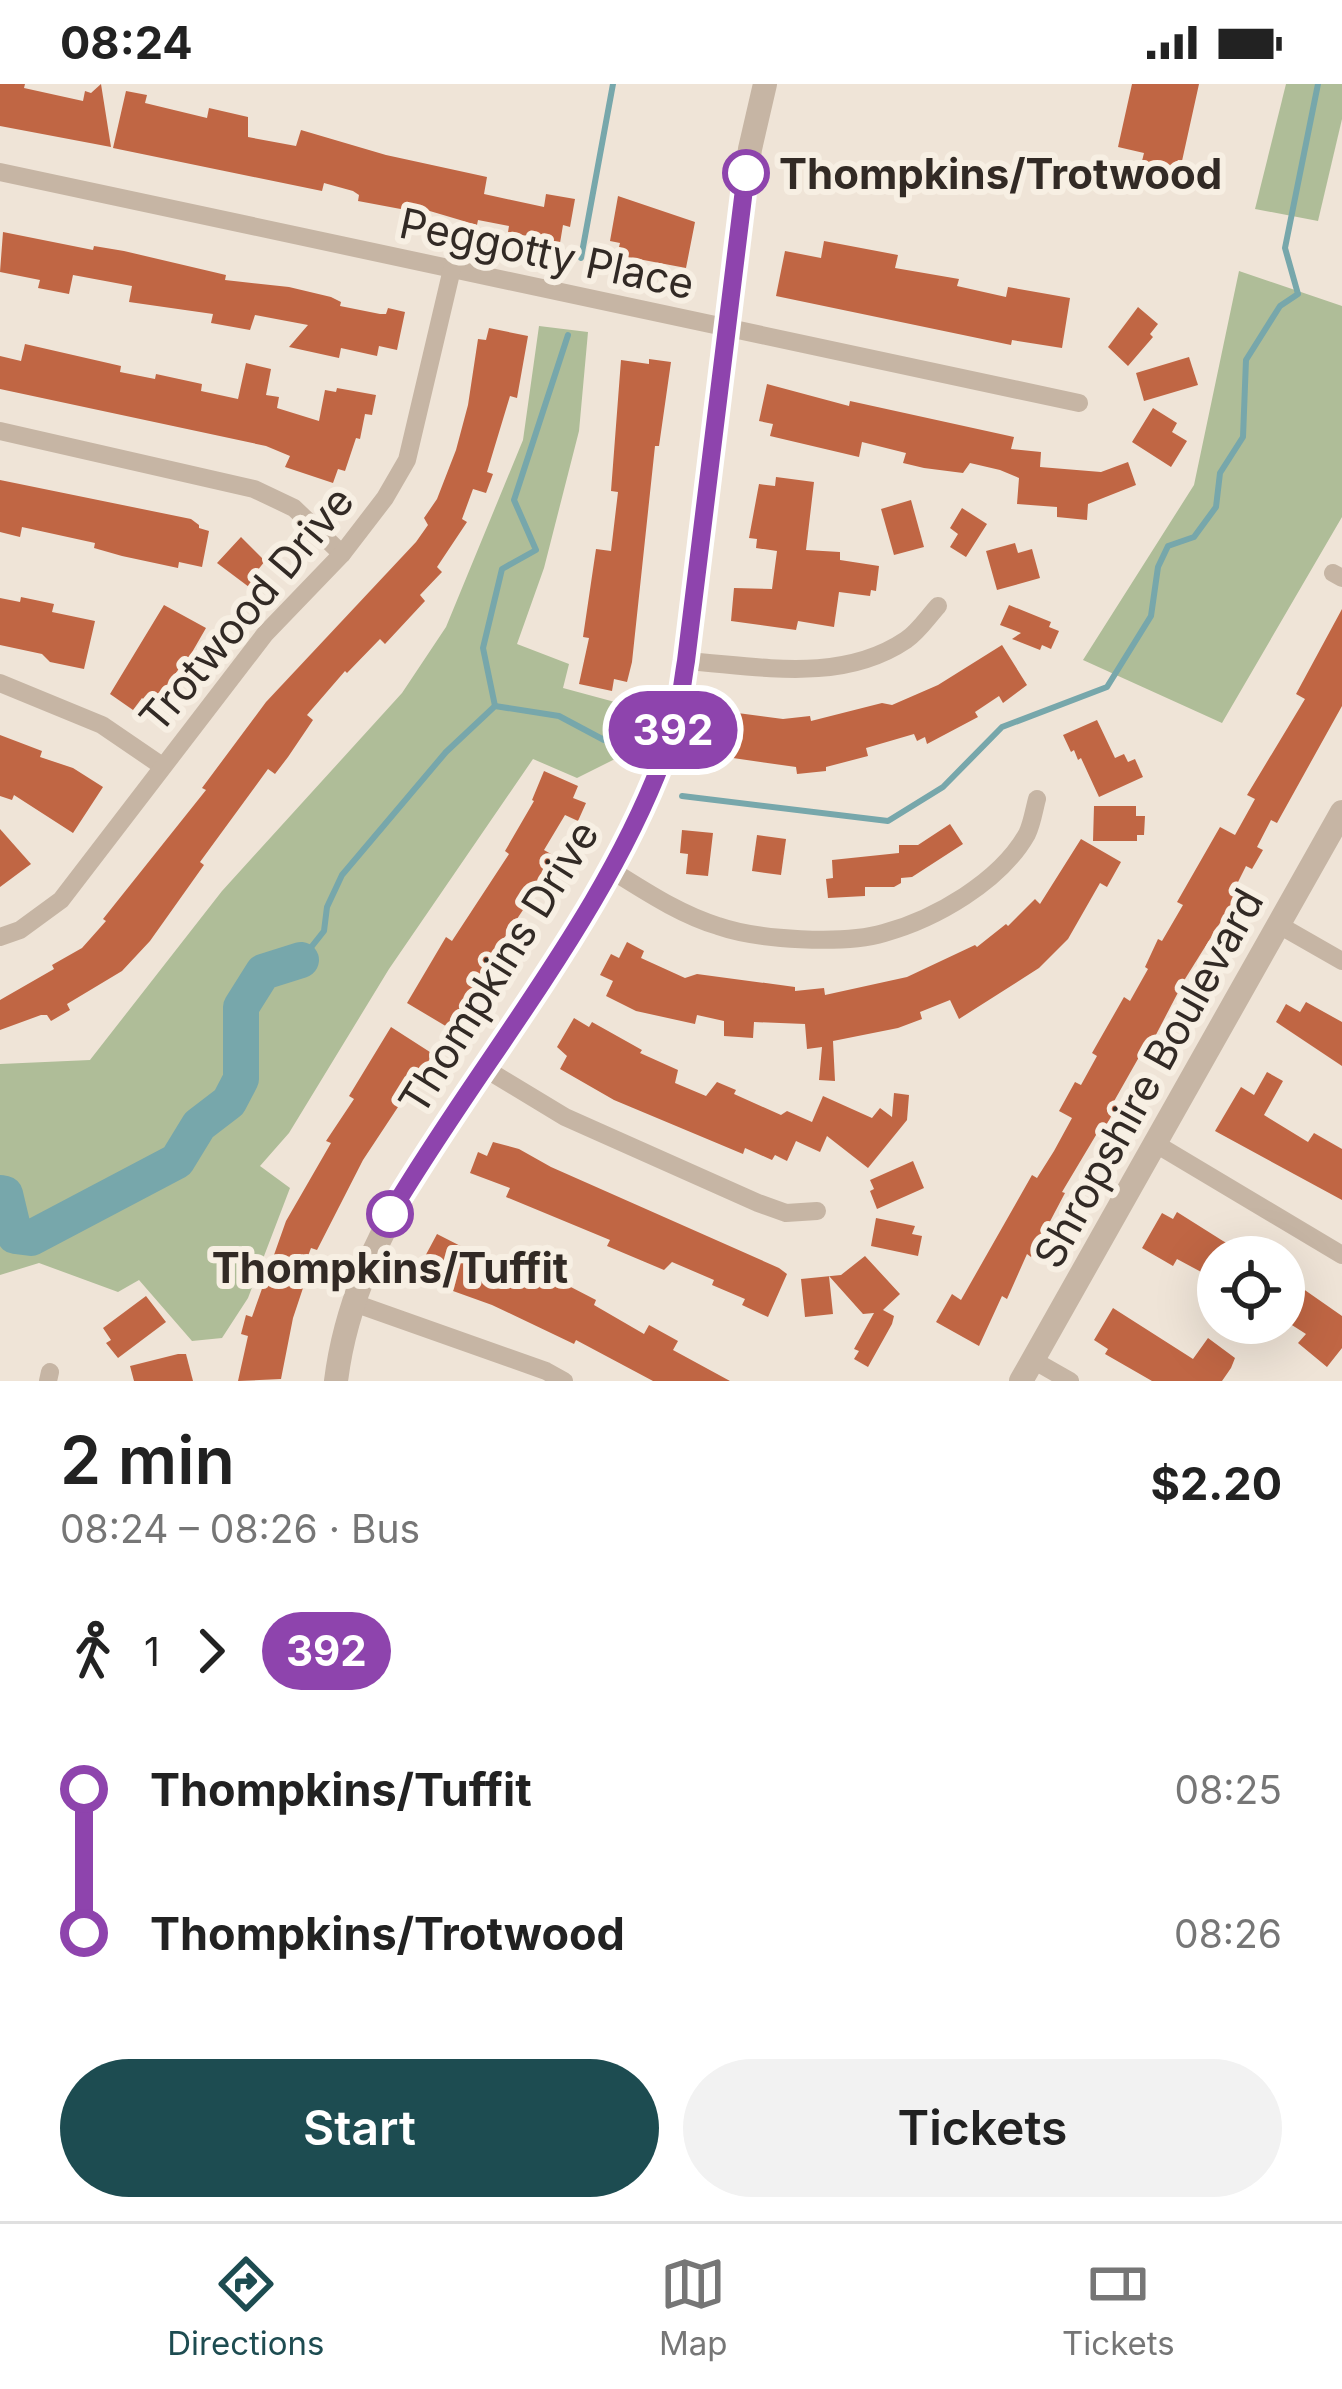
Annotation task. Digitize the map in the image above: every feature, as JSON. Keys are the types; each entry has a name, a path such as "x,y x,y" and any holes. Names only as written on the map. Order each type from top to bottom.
{"street":[{"name":"Thompkins Drive","path":"336,1381 354,1303 379,1234 610,870 651,788 674,728 750,149 765,84"},
{"name":"Peggotty Place","path":"0,172 1079,403"},
{"name":"Trotwood Drive","path":"0,937 20,930 61,900 266,634 342,554 385,498 406,460 452,269"},
{"path":"0,431 254,489 294,508 342,554"},
{"path":"686,661 778,669 820,669 865,661 908,639 938,606"},
{"path":"0,683 102,724 162,766"},
{"path":"610,870 683,913 722,928 823,938 880,934 928,917 973,889 1010,857 1029,832 1037,799"},
{"name":"Shropshire Boulevard","path":"1027,1371 1342,812"},
{"path":"1279,925 1342,961"},
{"path":"484,1068 565,1117 758,1203 786,1213 818,1211"},
{"path":"1156,1144 1342,1255"},
{"path":"354,1303 564,1381"},
{"path":"1027,1371 1070,1381"}],"green space":[{"path":"1286,84 1342,84 1342,119 1318,221 1255,209"},
{"path":"1239,271 1342,306 1342,517 1222,723 1083,660 1194,485"},
{"path":"539,326 588,332 579,431 544,568 517,644 569,664 563,688 637,708 627,753 577,778 533,759 389,969 289,1133 260,1166 290,1188 248,1298 222,1338 192,1341 139,1280 118,1292 39,1263 0,1275 0,1064 90,1060 222,891 402,693 446,627 523,440"}],"building":[{"path":"0,84 25,84 24,88 83,101 85,91 91,93 101,84 111,147 0,126"},
{"path":"1132,84 1199,84 1182,161 1178,160 1175,172 1141,165 1144,153 1118,147"},
{"path":"126,91 147,95 145,103 207,118 209,108 248,117 248,137 296,146 301,130 487,177 484,194 544,207 546,194 575,199 570,227 563,225 560,243 508,232 509,226 478,220 477,225 423,209 422,213 358,201 353,191 324,183 322,191 113,148"},
{"path":"618,196 695,222 686,268 617,255 620,243 610,241"},
{"path":"3,232 93,250 94,246 124,251 226,275 225,280 331,297 340,306 380,314 388,308 405,312 397,350 379,346 377,356 341,348 339,358 289,347 308,325 255,315 250,330 211,323 213,314 129,302 132,286 73,275 69,294 38,288 40,280 0,272"},
{"path":"824,241 898,255 895,268 959,279 957,286 1006,297 1008,287 1070,298 1062,348 1012,340 1011,345 776,296 785,251 821,258"},
{"path":"1138,307 1158,324 1128,366 1108,347"},
{"path":"489,328 528,336 517,398 510,396 487,472 493,474 486,493 473,489 462,519 467,522 437,567 442,572 420,595 425,601 385,644 380,639 345,671 307,715 313,720 288,757 275,774 268,769 150,941 122,971 67,1004 70,1010 51,1021 41,1015 0,1030 0,1000 82,948 206,790 202,788 266,702 428,525 424,518 437,499 456,450 478,339 486,340"},
{"path":"25,344 121,366 120,372 202,384 201,391 238,399 246,363 271,369 266,395 279,397 277,408 319,421 325,390 376,395 372,415 365,414 345,471 338,469 333,483 285,467 290,456 266,446 0,389 0,356 21,361"},
{"path":"1189,357 1198,385 1144,401 1136,373"},
{"path":"649,359 671,362 659,446 655,446 632,662 627,682 614,679 612,691 579,684 589,638 583,637 596,549 611,551 618,492 611,491 621,360 649,364"},
{"path":"767,384 849,406 850,401 1014,437 1011,449 1041,452 1040,467 1101,472 1128,462 1136,485 1088,504 1087,520 1057,517 1057,507 1017,504 1019,478 1000,470 970,463 963,473 924,468 903,463 906,453 862,442 859,457 770,436 773,424 759,421"},
{"path":"1153,408 1177,423 1172,432 1187,441 1171,467 1132,442"},
{"path":"776,477 814,482 806,550 840,552 840,560 879,566 876,591 871,590 870,596 839,592 834,627 798,621 796,630 731,621 734,588 772,589 777,551 756,548 757,539 749,538 759,484 775,486"},
{"path":"0,480 191,519 209,531 202,567 179,562 178,568 122,556 94,548 95,543 22,527 20,537 0,532"},
{"path":"911,500 924,547 894,555 881,509"},
{"path":"962,508 987,524 966,557 950,547 958,534 950,528"},
{"path":"241,537 265,561 257,571 261,575 249,587 217,563"},
{"path":"1015,543 1018,553 1032,549 1040,578 997,590 986,551"},
{"path":"21,597 54,604 52,612 95,621 84,669 0,645 0,598 20,602"},
{"path":"164,605 206,628 159,697 155,694 148,703 142,698 133,710 110,694"},
{"path":"1009,605 1051,622 1049,627 1059,631 1051,649 1042,645 1040,650 1012,639 1021,633 1000,625"},
{"path":"1342,609 1342,706 1277,823 1271,820 1257,847 1263,850 1252,869 1246,866 1233,892 1238,894 1147,1052 1143,1050 1113,1103 1117,1105 1103,1132 1099,1130 1062,1192 1007,1299 1002,1296 979,1346 936,1322 952,1294 961,1300 1032,1175 1037,1178 1054,1151 1072,1118 1059,1111 1075,1082 1081,1085 1097,1056 1092,1053 1124,997 1130,1001 1158,939 1162,941 1183,905 1177,902 1220,827 1235,835 1255,799 1247,795 1305,699 1296,694"},
{"path":"1002,645 1027,685 1003,703 999,696 975,712 978,717 927,744 925,737 917,741 914,734 866,748 868,756 826,767 826,771 797,774 796,767 726,757 726,752 714,750 717,727 727,729 730,712 783,719 810,716 811,721 882,703 892,705 938,685"},
{"path":"1097,720 1115,758 1124,754 1128,762 1135,759 1143,777 1099,797 1081,758 1071,752 1063,735"},
{"path":"0,735 42,751 40,757 73,768 103,787 73,833 14,795 12,800 0,796"},
{"path":"544,771 578,786 573,798 586,803 578,821 565,815 544,850 558,858 449,1028 407,1003 446,937 452,941 509,854 505,851 534,801"},
{"path":"1094,806 1136,806 1136,816 1145,816 1144,835 1137,835 1137,841 1093,841"},
{"path":"950,824 963,844 912,877 901,878 894,887 865,887 865,896 828,898 826,879 833,878 832,860 899,853 899,845 918,845"},
{"path":"0,829 31,864 0,887"},
{"path":"682,830 713,833 708,876 686,874 688,854 680,853"},
{"path":"757,835 786,839 781,875 752,871"},
{"path":"1081,839 1121,862 1107,887 1100,883 1068,939 1039,968 959,1019 950,1000 920,1012 922,1019 898,1028 833,1041 835,1081 819,1080 822,1047 807,1049 805,1024 754,1022 753,1038 724,1036 724,1021 697,1015 695,1024 636,1011 606,996 613,981 600,975 611,954 619,958 627,942 644,951 641,958 685,978 697,974 795,987 795,991 824,988 825,995 907,977 977,947 1035,899 1040,904"},
{"path":"1306,1002 1342,1022 1342,1066 1276,1022 1286,1004 1300,1012"},
{"path":"574,1018 589,1027 592,1022 642,1050 640,1053 678,1070 675,1083 706,1096 717,1082 781,1115 787,1111 812,1122 823,1096 872,1118 880,1108 892,1117 894,1093 909,1095 907,1120 868,1168 827,1136 820,1152 796,1141 787,1161 745,1148 743,1154 614,1100 560,1069 567,1056 557,1047"},
{"path":"391,1027 433,1054 363,1160 317,1250 311,1248 299,1280 305,1282 281,1379 238,1381 248,1336 241,1334 246,1315 252,1317 286,1221 331,1143 326,1141 354,1099 349,1096"},
{"path":"1267,1072 1283,1081 1264,1115 1308,1142 1314,1133 1342,1149 1342,1200 1215,1131 1241,1087 1254,1095"},
{"path":"493,1142 519,1149 779,1268 787,1274 768,1317 742,1305 745,1299 712,1285 714,1280 672,1262 664,1270 607,1246 610,1240 506,1197 510,1188 470,1173 478,1152 487,1156"},
{"path":"913,1161 924,1188 877,1209 870,1180"},
{"path":"1177,1212 1215,1236 1197,1236 1197,1270 1177,1259 1173,1266 1142,1248 1162,1213 1173,1219"},
{"path":"876,1218 915,1226 912,1234 922,1236 918,1256 871,1246"},
{"path":"437,1234 525,1279 529,1269 565,1284 644,1334 649,1325 678,1341 673,1350 730,1381 653,1381 576,1340 574,1344 492,1305 414,1277"},
{"path":"865,1256 900,1294 883,1310 894,1316 892,1324 868,1367 854,1359 859,1351 854,1349 874,1313 863,1314 829,1276 841,1275"},
{"path":"829,1276 833,1314 805,1317 801,1279"},
{"path":"1305,1290 1342,1316 1342,1348 1327,1367 1299,1344 1305,1344"},
{"path":"146,1296 166,1322 118,1358 106,1343 111,1340 103,1328"},
{"path":"1113,1308 1193,1359 1204,1344 1216,1344 1235,1358 1222,1381 1152,1381 1105,1354 1108,1349 1094,1340"},
{"path":"186,1354 193,1381 134,1381 130,1366"}],"waterway":[{"path":"581,258 613,84"},
{"path":"682,796 888,821 943,787 1002,727 1107,687 1151,616 1158,567 1168,546 1194,537 1216,507 1220,473 1243,437 1246,360 1280,306 1298,294 1285,248 1318,84"},
{"path":"495,706 483,648 502,569 536,550 514,500 568,335"},
{"path":"301,960 324,931 327,907 342,875 446,752 495,706 559,716 604,740"},
{"path":"0,1193 5,1194 15,1236 31,1238 177,1161 199,1125 229,1102 241,1079 241,1007 263,972 301,960"}],"bus line":[{"name":"392","path":"390,1214 610,870 651,788 674,728 746,173"}],"place":[{"name":"Thompkins/Trotwood","path":"746,173"},
{"name":"Thompkins/Tuffit","path":"390,1214"}]}
